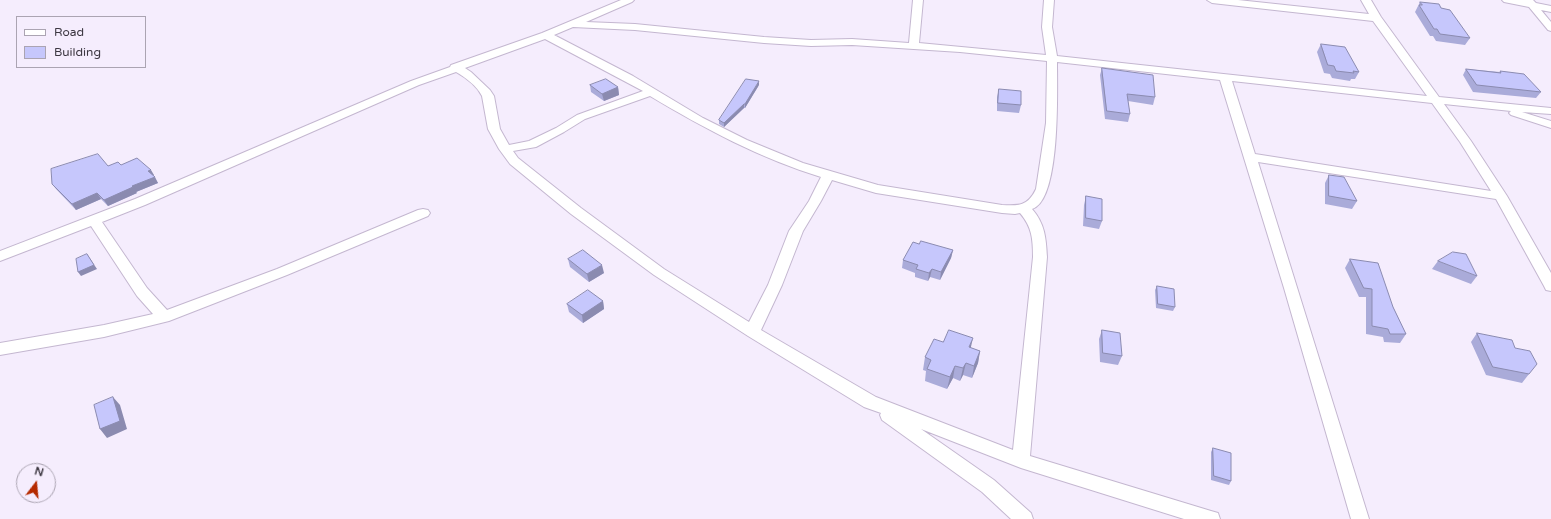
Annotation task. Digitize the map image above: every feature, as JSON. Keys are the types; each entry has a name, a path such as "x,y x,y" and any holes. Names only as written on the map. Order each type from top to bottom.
{"street":[{"path":"0,256 94,220 415,82 546,35 630,0"},
{"path":"914,46 918,24 918,0"},
{"path":"546,35 629,78 650,92 699,120 743,143 799,166 876,189 1002,209 1024,208 1032,205 1037,200 1042,189 1052,123 1052,58 1047,27 1049,0"},
{"path":"1212,0 1376,18"},
{"path":"1366,0 1376,18 1465,141 1501,196 1551,286"},
{"path":"1507,0 1530,2 1551,9"},
{"path":"1530,2 1551,28"},
{"path":"572,24 635,27 764,40 811,43 852,42 1052,58 1434,100 1551,110"},
{"path":"455,67 467,74 485,90 488,96 494,129 505,149 514,161 576,212 659,272 753,332 870,402 988,486 1024,519"},
{"path":"1225,77 1294,295 1360,519"},
{"path":"505,149 532,144 560,130 581,117 650,92"},
{"path":"1495,106 1551,125"},
{"path":"1250,157 1501,196"},
{"path":"753,332 760,314 775,285 796,231 815,201 828,175"},
{"path":"1021,461 1040,257 1039,231 1034,219 1024,208"},
{"path":"0,349 104,331 164,318 282,272 423,213"},
{"path":"94,220 142,292 164,318"},
{"path":"870,402 1021,461 1211,519"}],"building":[{"path":"1420,2 1439,4 1441,8 1450,10 1470,38 1440,34 1437,29 1434,29 1419,5 1422,5"},
{"path":"1321,44 1345,47 1359,72 1353,71 1354,73 1336,71 1334,66 1328,65"},
{"path":"1102,68 1153,75 1155,97 1127,94 1130,114 1107,111"},
{"path":"1466,69 1524,74 1541,92 1477,85"},
{"path":"606,79 618,87 602,94 590,85"},
{"path":"746,79 759,81 745,104 724,123 719,120"},
{"path":"999,89 1021,91 1021,105 998,103"},
{"path":"98,154 108,166 118,162 121,165 137,158 151,170 148,171 155,177 132,186 133,187 104,200 97,193 72,204 52,184 51,169"},
{"path":"1329,175 1344,177 1357,201 1329,196"},
{"path":"1086,196 1102,199 1102,221 1086,218"},
{"path":"921,241 953,250 941,272 932,269 929,273 916,269 918,265 903,260 913,242 919,244"},
{"path":"583,250 602,265 587,274 568,259"},
{"path":"1453,252 1466,254 1477,276 1438,261"},
{"path":"87,254 94,265 78,272 76,259"},
{"path":"1350,259 1378,263 1393,307 1406,334 1390,334 1388,329 1372,326 1372,289 1364,288"},
{"path":"1157,286 1174,289 1175,307 1158,304"},
{"path":"588,290 603,301 582,315 567,304"},
{"path":"949,330 973,338 969,347 980,351 974,366 966,363 963,368 955,366 950,377 927,369 931,360 925,357 934,339 943,342"},
{"path":"1102,330 1120,333 1122,356 1103,353"},
{"path":"1477,333 1512,340 1515,348 1530,351 1537,364 1529,374 1493,367"},
{"path":"113,397 120,421 100,429 94,405"},
{"path":"1213,448 1231,453 1231,481 1214,476"}]}
